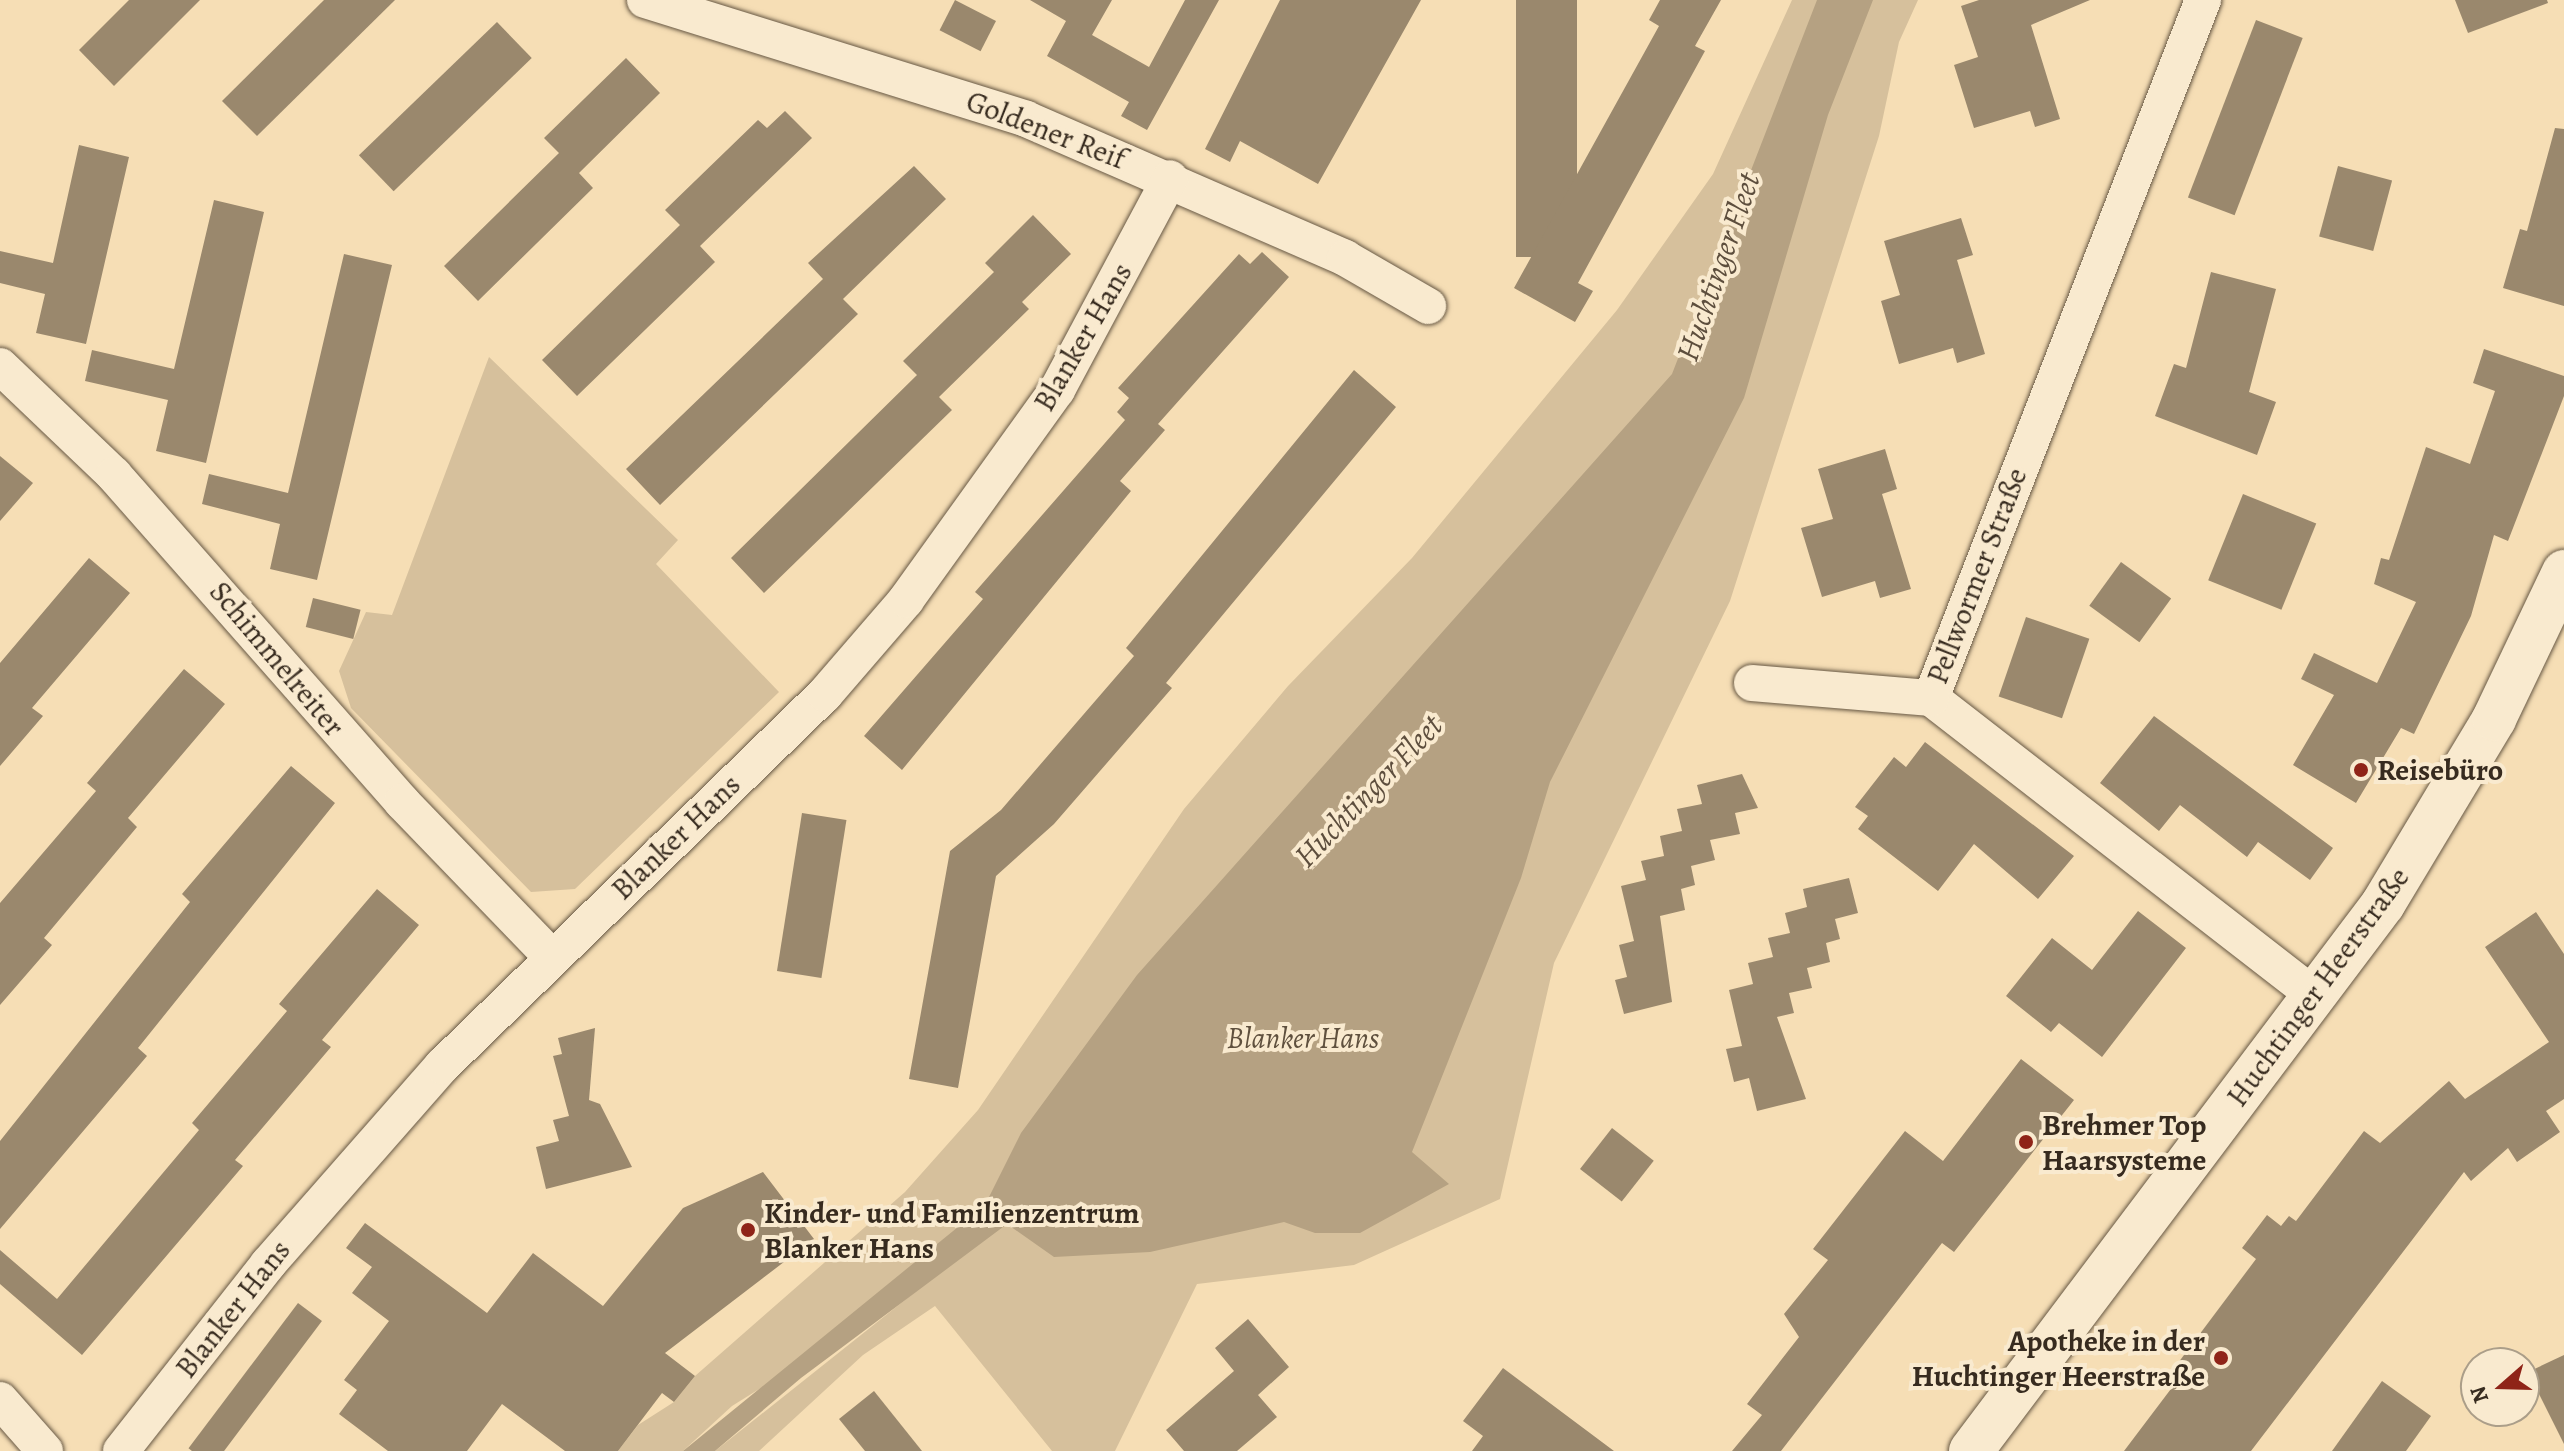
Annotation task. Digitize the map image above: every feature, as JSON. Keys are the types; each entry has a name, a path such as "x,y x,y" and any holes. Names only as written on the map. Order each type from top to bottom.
{"main road":[{"name":"Huchtinger Heerstraße","path":"1971,1451 2317,997 2446,803 2564,572"}],"street":[{"name":"Goldener Reif","path":"645,0 1026,119 1170,178 1345,258 1428,306"},
{"name":"Pellwormer Straße","path":"2203,0 1931,698 2317,997"},
{"name":"Blanker Hans","path":"121,1451 353,1162 550,955 825,694 906,600 1057,390 1170,178"},
{"name":"Schimmelreiter","path":"0,366 125,487 383,782 550,955"},
{"path":"1752,683 1931,698"},
{"path":"0,1400 45,1451"}],"green space":[{"name":"Blanker Hans","path":"1792,0 1918,0 1899,42 1879,136 1730,601 1554,963 1500,1199 1354,1265 1197,1284 1115,1451 1052,1451 935,1306 863,1355 759,1451 715,1451 920,1288 732,1406 683,1451 618,1451 638,1425 674,1402 695,1376 905,1192 978,1110 1184,809 1288,686 1412,558 1617,310 1713,174"},
{"path":"489,357 678,540 656,564 779,692 575,889 531,892 351,708 339,671 366,612 392,615"}],"water":[{"name":"Blanker Hans","path":"1817,0 1873,0 1828,115 1744,398 1550,782 1521,878 1412,1152 1449,1184 1360,1233 1315,1233 1284,1222 1150,1252 1054,1257 1007,1224 801,1378 715,1451 683,1451 985,1205 1021,1133 1137,975 1672,374"}],"building":[{"path":"129,0 200,0 114,86 79,50"},
{"path":"324,0 395,0 257,136 222,101"},
{"path":"955,0 996,21 981,51 940,30"},
{"path":"1030,0 1112,0 1092,35 1149,67 1185,0 1219,0 1147,130 1121,116 1129,102 1047,56 1066,21"},
{"path":"1280,0 1421,0 1318,184 1240,141 1230,162 1205,149"},
{"path":"1516,0 1577,0 1577,257 1516,257"},
{"path":"1660,0 1721,0 1695,46 1705,51 1578,283 1593,291 1575,322 1514,288 1659,26 1649,20"},
{"path":"1979,0 2090,0 2031,25 2060,119 2035,127 2030,111 1974,128 1954,65 1978,57 1961,6"},
{"path":"2455,0 2547,0 2548,3 2468,33"},
{"path":"2256,20 2303,38 2235,215 2188,197"},
{"path":"497,22 532,58 394,191 359,155"},
{"path":"626,58 660,93 579,173 593,188 478,301 444,266 559,153 544,138"},
{"path":"785,111 812,138 700,246 715,262 577,396 542,360 680,225 665,210 758,120 767,128"},
{"path":"2555,128 2564,129 2564,306 2503,288 2520,229 2527,231"},
{"path":"79,145 129,157 86,344 36,333 45,294 0,283 0,251 53,263"},
{"path":"914,166 946,199 843,299 858,314 660,505 626,469 823,279 808,263"},
{"path":"2338,166 2392,180 2373,251 2319,237"},
{"path":"214,200 264,212 206,463 156,451 168,400 85,381 92,350 174,369"},
{"path":"1033,215 1071,254 1022,302 1029,309 939,397 952,410 764,593 731,558 917,375 903,361 994,272 985,263"},
{"path":"1961,218 1973,255 1957,260 1985,354 1957,363 1953,348 1899,364 1881,301 1900,295 1884,241"},
{"path":"1262,252 1289,277 1158,424 1165,430 1120,481 1131,491 902,770 864,736 983,599 975,592 1125,420 1117,412 1129,398 1118,388 1239,254 1250,264"},
{"path":"344,254 392,265 317,580 270,569 280,524 202,504 209,474 288,493"},
{"path":"2211,272 2276,289 2249,392 2276,402 2257,455 2155,416 2174,364 2186,368"},
{"path":"2484,349 2564,376 2564,396 2508,541 2494,535 2471,616 2414,734 2401,728 2356,803 2293,765 2334,695 2301,679 2314,653 2377,683 2416,602 2374,584 2381,558 2389,560 2426,447 2470,464 2495,391 2473,383"},
{"path":"1354,370 1396,407 1166,683 1172,688 1054,824 996,876 958,1088 909,1079 950,851 1001,810 1134,656 1126,648"},
{"path":"1885,449 1897,489 1882,494 1911,589 1880,598 1875,581 1822,597 1801,528 1833,519 1818,469"},
{"path":"0,456 33,483 0,521"},
{"path":"2243,494 2316,524 2281,610 2208,580"},
{"path":"89,558 130,593 32,708 43,716 0,766 0,663"},
{"path":"2121,562 2171,598 2139,642 2089,606"},
{"path":"313,598 361,610 353,639 306,627"},
{"path":"2026,617 2089,639 2062,718 1999,696"},
{"path":"184,669 225,704 128,818 137,827 44,938 52,945 0,1005 0,903 96,791 87,783"},
{"path":"2154,716 2333,848 2310,880 2258,842 2247,857 2180,805 2159,831 2100,783"},
{"path":"1925,742 2074,856 2038,899 1974,844 1938,891 1858,829 1868,816 1855,807 1894,757 1906,767"},
{"path":"291,766 335,803 138,1048 147,1056 0,1229 0,1141 190,902 182,894"},
{"path":"1742,774 1758,808 1735,813 1740,834 1710,840 1715,860 1691,866 1695,885 1681,889 1685,910 1660,916 1672,1002 1624,1014 1615,980 1627,977 1619,945 1634,941 1621,886 1646,880 1641,861 1664,856 1660,836 1682,831 1677,809 1702,804 1697,785"},
{"path":"802,813 846,820 821,978 777,971"},
{"path":"1849,878 1858,913 1835,919 1840,939 1826,943 1830,962 1807,968 1812,988 1789,993 1794,1013 1777,1017 1806,1099 1757,1111 1749,1078 1734,1082 1726,1049 1742,1046 1729,990 1753,984 1748,963 1773,957 1768,938 1790,933 1785,913 1807,907 1803,889"},
{"path":"377,889 419,925 322,1040 331,1047 235,1160 243,1166 82,1355 0,1284 0,1250 57,1299 199,1130 192,1123 287,1011 279,1004"},
{"path":"2138,911 2186,948 2102,1057 2059,1023 2051,1032 2006,996 2052,938 2092,970"},
{"path":"2536,912 2564,954 2564,1099 2546,1111 2560,1132 2517,1162 2508,1148 2471,1181 2464,1172 2251,1451 2124,1451 2186,1369 2178,1363 2256,1259 2242,1248 2267,1215 2281,1226 2289,1216 2296,1221 2364,1131 2380,1143 2449,1081 2465,1099 2549,1042 2485,947"},
{"path":"595,1028 589,1100 600,1104 632,1167 546,1189 536,1147 559,1141 553,1120 569,1116 553,1056 562,1054 558,1038"},
{"path":"2021,1059 2074,1100 1954,1252 1942,1243 1781,1451 1732,1451 1762,1415 1747,1404 1799,1337 1784,1314 1828,1260 1813,1249 1905,1131 1943,1161"},
{"path":"1612,1128 1654,1161 1622,1202 1580,1169"},
{"path":"763,1172 814,1239 665,1353 695,1376 674,1402 662,1393 618,1451 565,1451 502,1404 467,1451 388,1451 339,1414 357,1390 344,1380 389,1321 352,1293 372,1267 346,1248 365,1223 487,1313 533,1253 603,1306 683,1208"},
{"path":"298,1303 322,1321 224,1451 188,1448"},
{"path":"1248,1319 1289,1367 1258,1395 1277,1417 1237,1451 1184,1451 1166,1430 1234,1371 1215,1348"},
{"path":"2564,1355 2564,1444 2540,1396 2540,1366"},
{"path":"1503,1368 1614,1451 1472,1451 1483,1436 1463,1421"},
{"path":"2382,1381 2431,1416 2406,1451 2332,1451"},
{"path":"874,1391 922,1451 865,1451 839,1419"}],"place":[{"name":"Reisebüro","path":"2361,770"},
{"name":"Brehmer Top Haarsysteme","path":"2026,1142"},
{"name":"Kinder- und Familienzentrum Blanker Hans","path":"748,1230"},
{"name":"Apotheke in der Huchtinger Heerstraße","path":"2221,1358"}],"water label":[{"name":"Huchtinger Fleet","path":"1718,267"},
{"name":"Huchtinger Fleet","path":"1368,791"}]}
